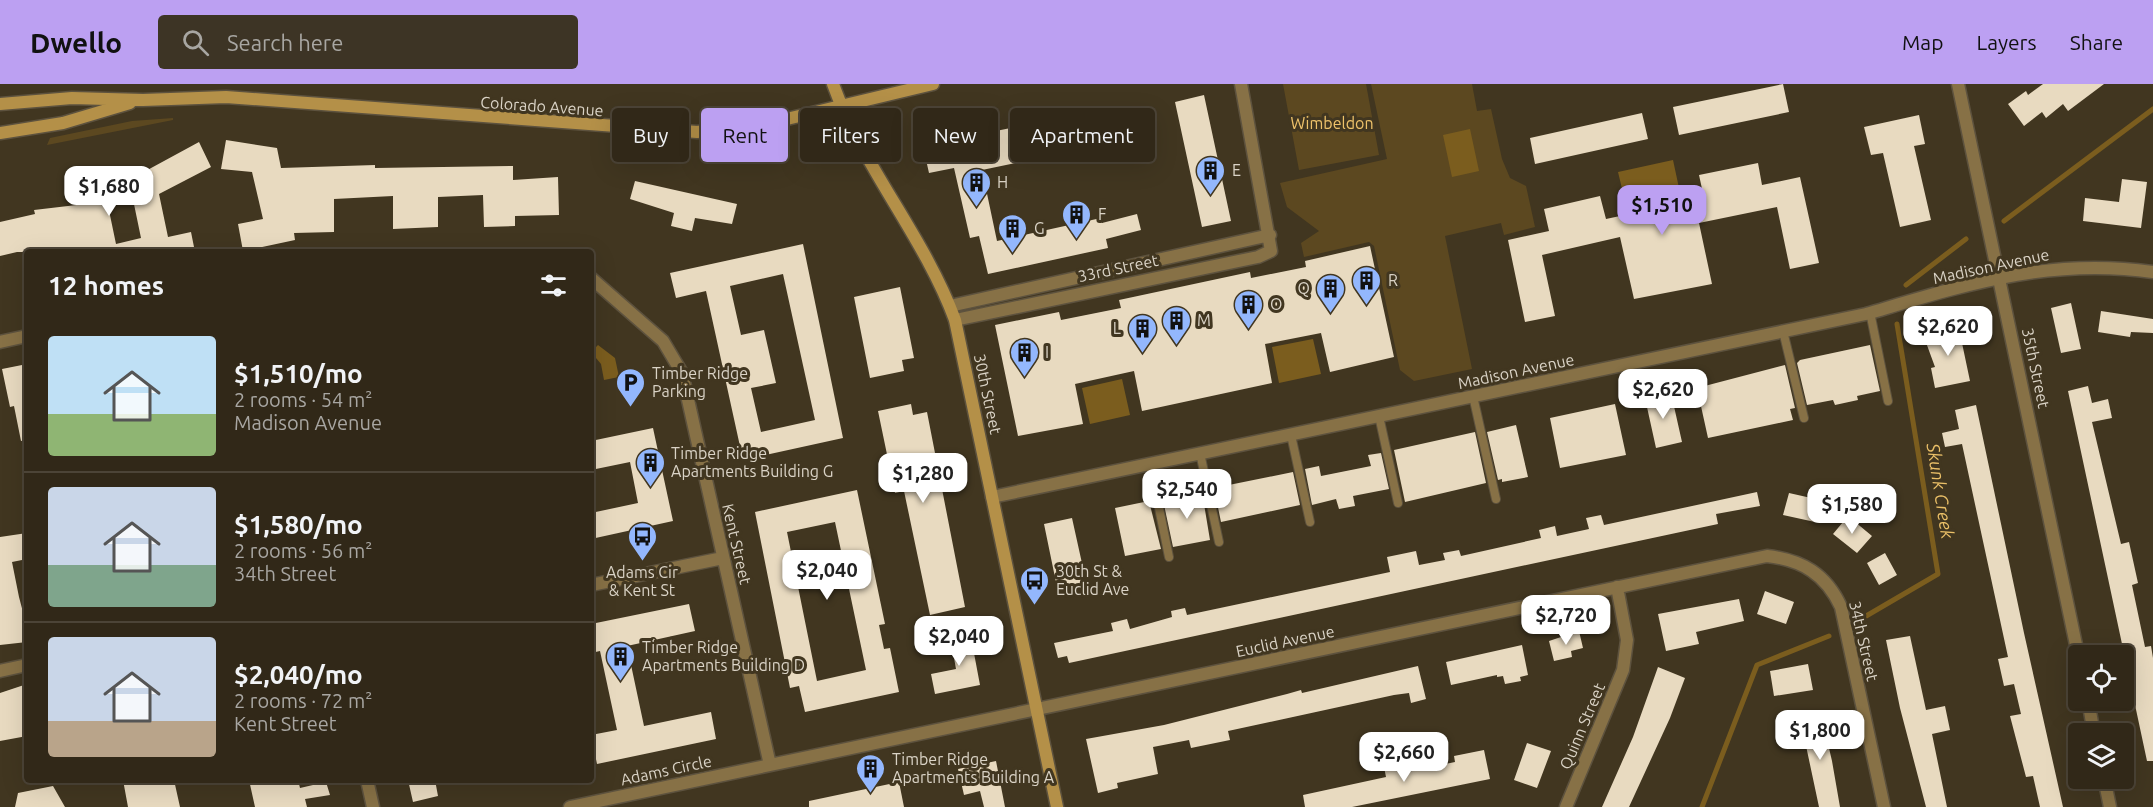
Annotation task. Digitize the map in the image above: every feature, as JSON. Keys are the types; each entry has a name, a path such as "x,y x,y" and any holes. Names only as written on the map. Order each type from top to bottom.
{"main road":[{"name":"30th Street","path":"833,84 856,137 918,240 955,320 1057,807"},
{"name":"Colorado Avenue","path":"0,104 72,98 226,97 697,132 762,125 933,84"},
{"name":"Colorado Avenue","path":"0,133 63,123 143,99"}],"street":[{"path":"1241,84 1270,235"},
{"name":"35th Street","path":"1958,84 2076,645"},
{"name":"33rd Street","path":"950,306 1270,235 1271,251 1258,257 955,320"},
{"name":"Madison Avenue","path":"992,497 1783,331 1870,312 2000,278 2052,268 2086,267 2153,272"},
{"name":"Kent Street","path":"594,281 663,340 679,366 770,765"},
{"path":"0,342 24,337"},
{"name":"Euclid Avenue","path":"770,765 1767,556 1788,558 1807,566"},
{"path":"594,584 723,558"},
{"name":"34th Street","path":"1807,566 1823,578 1841,607 1884,807"},
{"name":"Quinn Street","path":"1566,807 1623,670 1627,640 1617,587"},
{"path":"0,671 24,666"},
{"name":"Adams Circle","path":"570,807 770,765"},
{"path":"368,783 373,807"},
{"path":"2106,789 2110,807"}],"lane":[{"path":"1870,312 1888,401"},
{"path":"1783,331 1804,418"},
{"path":"1473,396 1496,499"},
{"path":"1379,416 1398,503"},
{"path":"1290,435 1310,522"},
{"path":"1200,453 1219,542"},
{"path":"1150,464 1169,557"}],"green space":[{"name":"Wimbeldon","path":"1283,84 1366,84 1379,155 1299,170"},
{"path":"1371,84 1472,84 1477,111 1491,109 1502,159 1510,178 1526,186 1535,227 1504,235 1501,223 1445,236 1472,369 1414,381 1400,370 1374,246 1369,242 1304,257 1301,243 1319,231 1287,207 1280,183 1387,159"},
{"path":"173,118 173,120 47,145 50,138 132,121"}],"shaded area":[{"path":"1470,129 1479,171 1452,177 1443,135"},
{"path":"1673,160 1679,188 1625,201 1618,172"},
{"path":"1313,339 1321,374 1279,383 1272,347"},
{"path":"598,345 615,358 619,377 604,380 601,364 594,356 594,349"},
{"path":"1122,379 1130,415 1090,424 1082,388"}],"building":[{"path":"1783,84 1789,112 1679,135 1673,107"},
{"path":"2043,84 2104,84 2068,111 2063,104 2046,118 2042,112 2024,126 2008,104 2026,91 2028,95"},
{"path":"1204,95 1231,221 1202,227 1175,102"},
{"path":"1642,113 1648,139 1535,164 1530,138"},
{"path":"1919,115 1925,144 1914,146 1931,220 1900,227 1883,153 1871,155 1864,127"},
{"path":"1010,128 1010,162 1021,162 982,170 997,241 1101,218 1102,223 1137,214 1141,230 1106,239 1108,248 988,274 979,236 970,238 954,168 929,173 927,162 998,162 998,131"},
{"path":"226,140 277,148 281,168 375,165 375,168 513,166 513,180 558,177 559,215 515,216 515,226 484,227 483,195 438,197 438,227 393,229 393,196 334,199 334,232 294,233 295,240 243,249 238,224 263,219 252,172 221,169"},
{"path":"199,142 211,167 159,194 168,237 191,232 194,249 24,249 24,252 0,256 0,222 35,214 34,210 85,204 84,200 106,196 116,244 141,238 129,180"},
{"path":"1758,163 1762,185 1800,177 1819,263 1790,269 1777,207 1699,223 1712,284 1634,299 1620,237 1542,255 1555,316 1525,322 1508,240 1549,231 1544,209 1600,196 1606,219 1704,198 1699,175"},
{"path":"2122,179 2147,182 2141,228 2083,221 2085,198 2119,202"},
{"path":"635,181 737,204 732,224 695,218 692,231 671,226 674,213 630,199"},
{"path":"803,244 843,438 743,460 706,291 676,298 670,273","holes":["783,274 815,420 761,432 751,388 776,383 764,330 741,335 730,286"]},
{"path":"1370,246 1394,357 1330,372 1321,333 1265,344 1272,383 1142,411 1134,371 1075,384 1083,424 1018,436 995,325 1059,312 1061,320 1121,308 1119,300 1250,272 1251,278 1306,267 1305,261"},
{"path":"900,287 914,358 902,360 904,371 870,378 854,297"},
{"path":"2071,303 2081,349 2061,353 2051,308"},
{"path":"2101,311 2153,319 2153,333 2131,332 2130,337 2098,332"},
{"path":"1958,324 1970,381 1935,388 1931,368 1935,367 1924,337"},
{"path":"1870,345 1880,391 1857,396 1858,400 1835,405 1833,400 1807,405 1797,363 1800,360"},
{"path":"24,365 24,440 21,441 14,406 10,407 2,369"},
{"path":"1785,365 1795,408 1790,409 1793,420 1708,438 1697,388"},
{"path":"2088,386 2092,403 2108,399 2112,418 2092,422 2121,544 2129,542 2138,583 2132,585 2145,647 2151,646 2153,761 2147,761 2134,700 2134,645 2122,645 2068,391"},
{"path":"1671,393 1682,442 1656,448 1645,398"},
{"path":"911,404 913,415 927,412 965,607 930,615 904,491 895,493 878,411"},
{"path":"1615,404 1626,455 1560,468 1550,418"},
{"path":"1976,405 2063,807 2040,807 2033,776 2026,777 2010,716 2021,714 2014,684 2004,686 1998,659 2008,657 1962,444 1945,447 1942,433 1959,429 1955,410"},
{"path":"1516,425 1528,477 1502,482 1502,479 1498,480 1487,432"},
{"name":"Timber Ridge Apartments Building G","path":"653,428 673,521 594,538 594,512 638,503 630,462 594,469 594,440"},
{"path":"1475,432 1486,483 1405,502 1394,450"},
{"path":"1381,453 1389,489 1353,496 1355,506 1339,509 1336,499 1312,505 1305,469 1319,466 1321,476 1371,466 1368,455"},
{"path":"1293,472 1300,505 1221,522 1214,488"},
{"path":"857,490 885,624 879,625 884,649 890,648 899,692 805,712 799,686 790,688 755,512","holes":["835,522 866,670 817,681 787,532"]},
{"path":"1202,492 1210,540 1173,547 1163,500"},
{"path":"1757,492 1760,506 1716,514 1718,524 1069,663 1067,656 1058,658 1054,643 1113,631 1111,623 1127,619 1130,629 1172,617 1171,611 1185,608 1187,615 1390,572 1387,557 1416,551 1419,565 1445,560 1443,553 1459,550 1461,556 1541,538 1539,530 1555,526 1557,536 1589,529 1586,518 1601,515 1604,525"},
{"path":"1789,493 1820,500 1815,522 1783,515"},
{"path":"1149,501 1161,549 1125,556 1115,508"},
{"path":"1848,516 1872,536 1857,553 1833,534"},
{"path":"1072,518 1087,586 1058,592 1044,524"},
{"path":"24,533 24,560 12,562 24,616 24,642 0,645 0,537"},
{"path":"1885,553 1897,575 1879,585 1867,563"},
{"path":"1765,591 1794,602 1786,624 1757,614"},
{"path":"1739,599 1744,621 1696,632 1699,644 1666,651 1658,614"},
{"name":"Timber Ridge Apartments Building D","path":"689,604 695,631 627,646 644,726 711,712 716,739 597,764 594,734 617,730 600,651 594,652 594,623"},
{"path":"1579,631 1583,648 1571,651 1572,657 1554,661 1549,641"},
{"path":"970,632 980,685 935,694 931,674 956,669 950,636"},
{"path":"1910,636 1926,710 1945,706 1950,730 1932,734 1947,807 1926,807 1900,708 1886,640"},
{"path":"1522,645 1528,675 1520,677 1521,681 1505,684 1503,676 1497,677 1497,675 1451,685 1446,662"},
{"path":"1808,664 1813,690 1774,696 1770,671"},
{"path":"1418,666 1426,699 1411,703 1409,693 1394,695 1228,731 1230,740 1191,748 1189,740 1153,747 1158,774 1117,783 1118,788 1098,793 1086,739 1164,725 1301,690 1302,693"},
{"path":"1658,667 1685,678 1670,718 1629,807 1602,807 1633,737"},
{"path":"24,685 24,737 0,741 0,693"},
{"path":"1821,714 1840,807 1819,807 1798,719"},
{"path":"1527,743 1551,751 1537,788 1514,780"},
{"path":"1484,750 1490,779 1352,807 1305,807 1303,795 1386,777 1384,767 1400,764 1402,773 1455,762 1454,756"},
{"path":"996,761 1005,807 984,807 980,791 964,795 958,769"},
{"name":"Timber Ridge Apartments Building A","path":"899,782 904,807 809,807 809,801"},
{"path":"124,783 175,783 180,807 128,807"},
{"path":"250,783 299,783 300,788 326,783 330,795 305,799 307,807 255,807"},
{"path":"409,783 436,783 438,796 413,802"},
{"path":"53,786 65,807 15,807 18,793"}],"waterway":[{"name":"Skunk Creek","path":"2004,221 2153,109"},
{"name":"Skunk Creek","path":"1906,285 1966,239"},
{"name":"Skunk Creek","path":"1861,619 1938,574 1897,324"},
{"name":"Skunk Creek","path":"1702,807 1757,665 1829,636"}],"place":[{"name":"E","path":"1211,196"},
{"name":"H","path":"976,208"},
{"name":"F","path":"1077,240"},
{"name":"G","path":"1013,254"},
{"name":"R","path":"1367,306"},
{"name":"Q","path":"1331,314"},
{"name":"O","path":"1249,330"},
{"name":"M","path":"1176,346"},
{"name":"L","path":"1142,354"},
{"name":"I","path":"1024,378"},
{"name":"Timber Ridge Parking","path":"631,408"},
{"name":"Timber Ridge Apartments Building G","path":"650,488"},
{"name":"Adams Cir & Kent St","path":"642,562"},
{"name":"30th St & Euclid Ave","path":"1035,606"},
{"name":"Timber Ridge Apartments Building D","path":"621,682"},
{"name":"Timber Ridge Apartments Building A","path":"871,794"}]}
